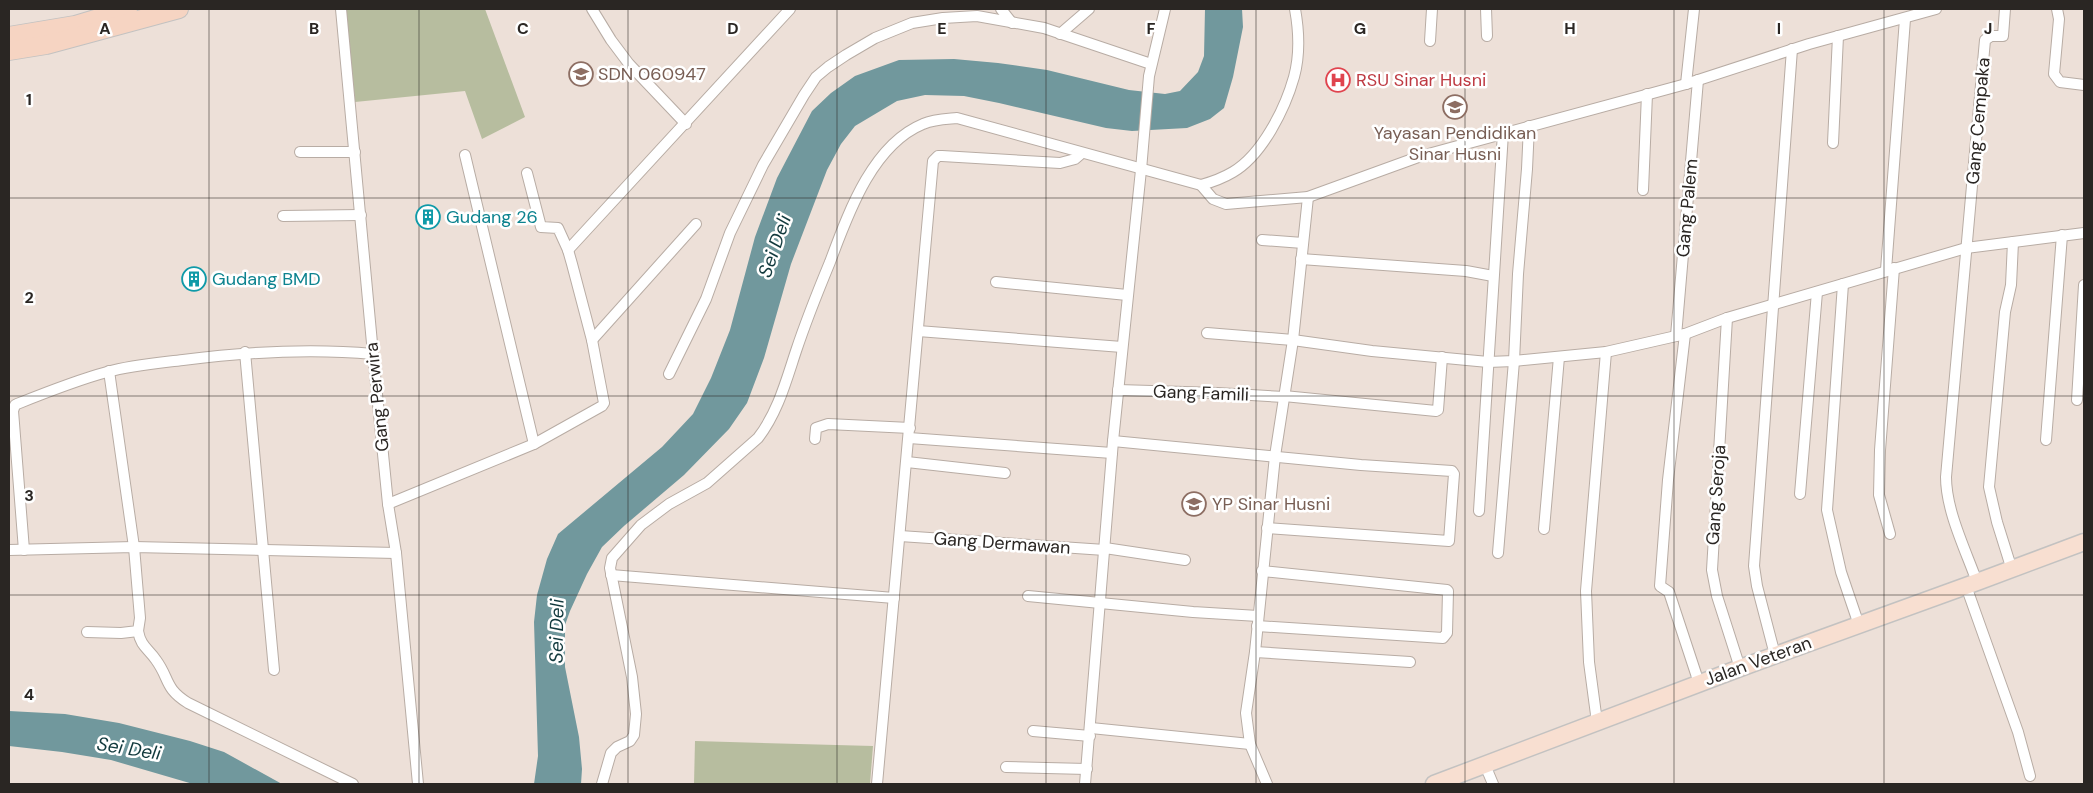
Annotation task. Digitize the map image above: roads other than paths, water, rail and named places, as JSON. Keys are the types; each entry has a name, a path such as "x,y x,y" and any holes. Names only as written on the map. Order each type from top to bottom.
{"highway":[{"path":"9,36 75,25 128,9"},
{"path":"9,51 46,45 179,9"}],"main road":[{"name":"Jalan Veteran","path":"1434,784 1699,683 2012,570 2084,542"}],"street":[{"name":"Gang Perwira","path":"341,9 373,354 388,504 396,553 418,784"},
{"path":"592,9 611,40 629,64 686,124"},
{"path":"568,250 790,9"},
{"path":"1001,9 1012,23"},
{"path":"1060,34 1089,9"},
{"path":"1085,784 1113,441 1149,76 1165,9"},
{"path":"1201,186 1234,172 1252,157 1280,114 1294,77 1298,46 1295,9"},
{"path":"1430,41 1432,9"},
{"path":"1486,9 1487,36"},
{"path":"1686,84 1694,9"},
{"path":"602,784 611,753 617,747 630,741 634,735 636,714 632,677 611,575 612,558 641,525 669,504 707,483 758,438 765,429 777,408 807,318 859,189 878,161 905,135 923,124 939,119 957,118 1201,186 1213,199 1226,204 1308,196 1421,156 1686,84 1792,49 1936,9"},
{"name":"Gang Cempaka","path":"1966,248 1985,40 1991,36 2003,36 2005,9"},
{"path":"2057,9 2054,74 2060,82 2084,85"},
{"path":"669,374 706,298 730,233 762,164 804,95 816,78 834,62 875,38 912,23 943,18 977,16 1044,28 1151,64"},
{"path":"1890,534 1879,495 1880,450 1905,19"},
{"path":"1833,143 1838,36"},
{"path":"1776,655 1757,586 1754,566 1792,49"},
{"name":"Gang Palem","path":"1698,80 1681,335 1660,583 1668,592 1699,683"},
{"path":"1643,190 1647,94"},
{"path":"1498,553 1514,362 1518,274 1529,126"},
{"path":"1479,511 1503,133"},
{"path":"300,152 355,152"},
{"path":"877,784 932,164 935,158 942,156 1060,164 1075,159 1082,153"},
{"path":"465,155 534,444"},
{"path":"388,504 534,444 602,406 604,403 592,340 568,250 558,228 541,227 527,173"},
{"path":"1267,784 1250,744 1246,713 1255,652 1275,456 1293,340 1308,196"},
{"path":"284,216 361,215"},
{"path":"592,340 696,224"},
{"path":"1207,333 1293,340 1372,351 1488,362 1514,362 1606,352 1681,335 1727,318 1966,248 2084,232"},
{"path":"2046,440 2062,235"},
{"path":"1262,240 1303,243"},
{"path":"2012,570 1988,486 2005,312 2011,285 2013,242"},
{"path":"1966,248 1946,484 1972,584 2030,776"},
{"path":"1301,259 1466,271 1493,276"},
{"path":"996,282 1127,295"},
{"path":"1843,284 1827,510 1841,572 1859,624"},
{"path":"2077,400 2084,285"},
{"path":"1800,494 1817,292"},
{"name":"Gang Seroja","path":"1727,318 1712,570 1717,596 1740,668"},
{"path":"918,331 1122,347"},
{"path":"24,550 14,407 18,404 67,384 109,371 141,365 245,352 332,350 373,354"},
{"path":"245,352 274,670"},
{"path":"1597,722 1589,662 1586,591 1606,352"},
{"name":"Gang Famili","path":"1118,390 1284,396 1436,412 1438,410 1442,357"},
{"path":"1544,529 1559,357"},
{"path":"109,371 134,547 140,618 138,631 143,647 156,660 175,695 353,784"},
{"path":"815,439 816,428 828,424 1112,453"},
{"path":"1113,441 1360,465 1452,471 1455,478 1450,538 1446,541 1267,528"},
{"path":"907,462 1005,473"},
{"name":"Gang Dermawan","path":"900,536 1105,549 1185,560"},
{"path":"9,550 134,547 264,548 396,553"},
{"path":"1028,596 1257,621 1443,638 1447,633 1447,590 1262,571"},
{"path":"611,575 894,598"},
{"path":"87,632 121,633 138,631"},
{"path":"1255,652 1410,662"},
{"path":"1033,732 1090,732 1250,744"},
{"path":"1485,765 1493,784"},
{"path":"1006,767 1087,769"}],"water":[{"name":"Sei Deli","path":"1205,9 1242,9 1243,27 1233,77 1224,108 1210,119 1187,128 1132,131 1106,128 964,96 925,95 897,101 855,126 841,144 827,170 791,264 764,358 747,403 729,429 684,475 602,547 587,574 565,625 565,667 579,737 582,769 581,784 534,784 538,756 534,622 537,595 547,559 558,534 662,447 693,414 711,378 730,330 755,237 777,178 812,111 831,93 855,76 899,60 954,59 998,63 1047,70 1129,90 1165,94 1180,91 1198,72 1204,56"},
{"name":"Sei Deli","path":"9,711 65,714 119,723 190,741 224,752 282,784 193,784 111,760 9,746"}],"place":[{"name":"SDN 060947","path":"581,74"},
{"name":"RSU Sinar Husni","path":"1338,80"},
{"name":"Yayasan Pendidikan Sinar Husni","path":"1455,107"},
{"name":"Gudang 26","path":"428,217"},
{"name":"Gudang BMD","path":"194,279"},
{"name":"YP Sinar Husni","path":"1194,504"}]}
